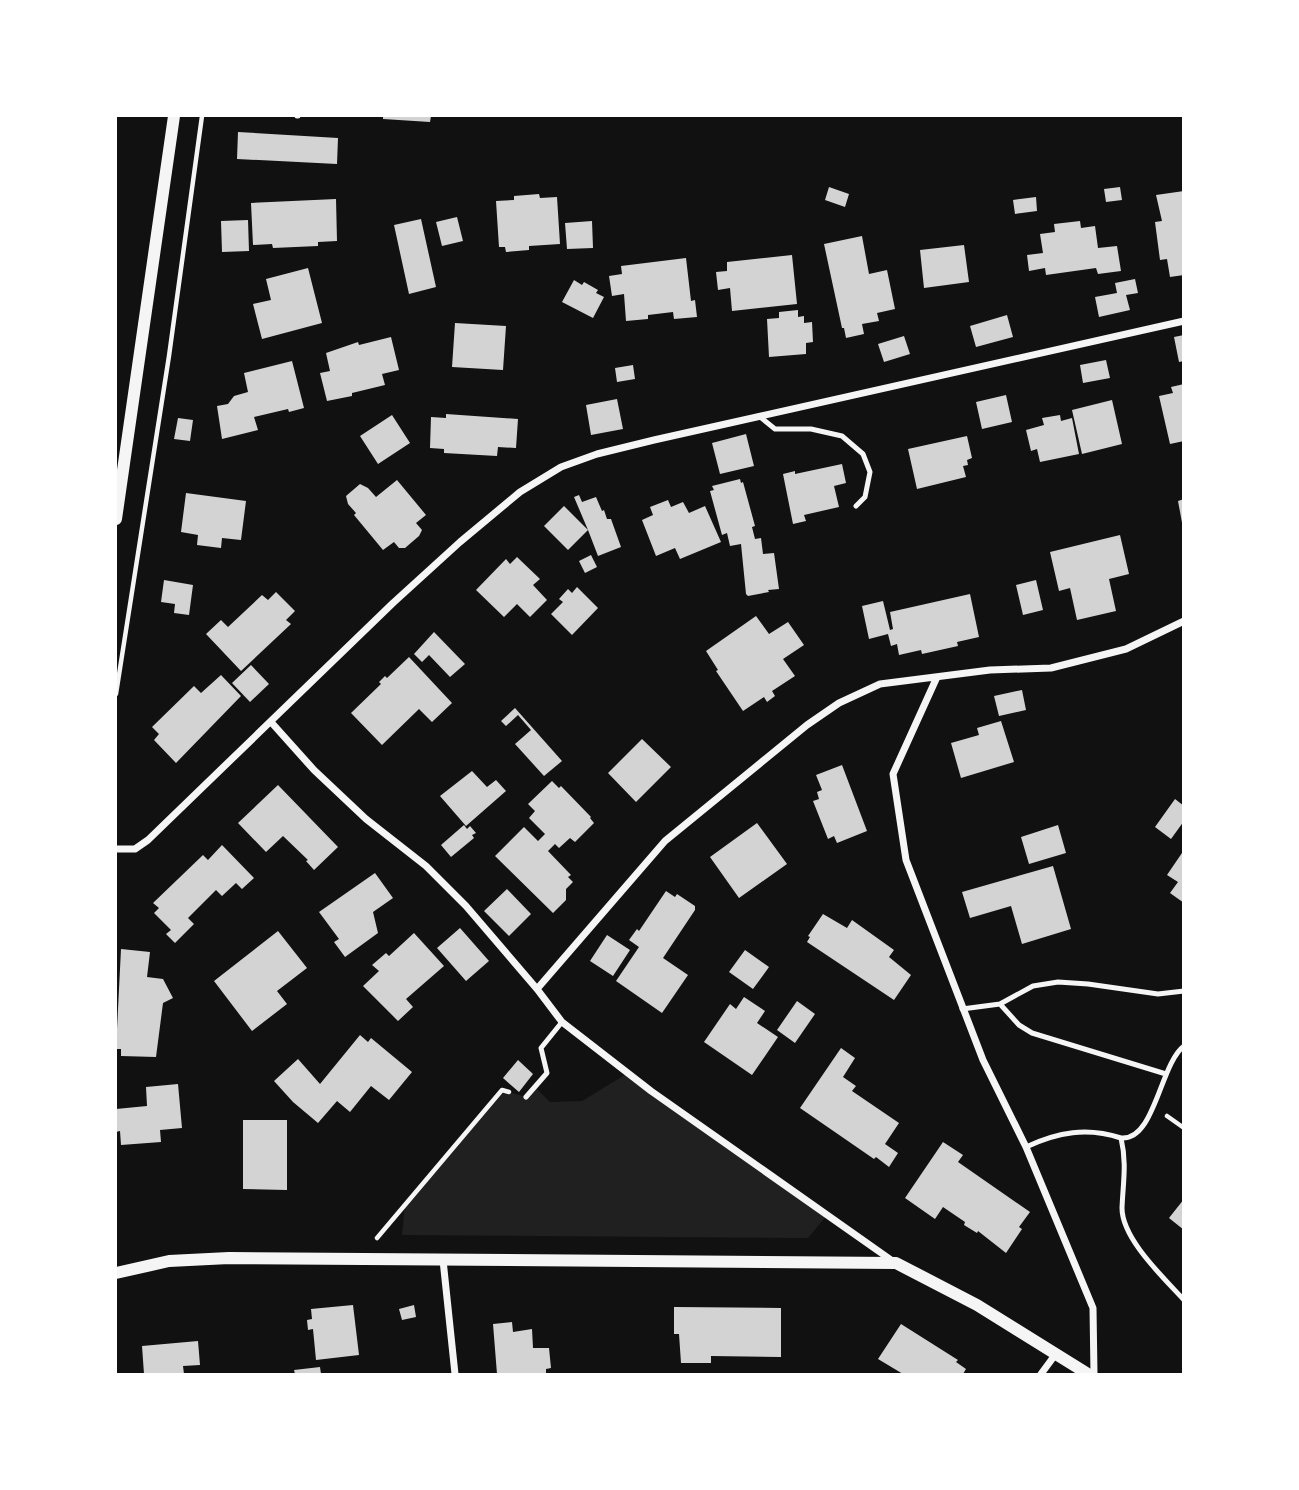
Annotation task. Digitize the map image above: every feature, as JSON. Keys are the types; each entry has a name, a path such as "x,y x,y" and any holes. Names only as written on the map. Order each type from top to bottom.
{"street":[{"path":"116,519 174,116"},
{"path":"116,849 135,849 148,840 460,541 520,492 561,467 597,454 759,416 1184,321"},
{"path":"537,989 665,841 807,725 839,703 880,684 990,670 1051,668 1126,649 1184,621"},
{"path":"937,677 893,774 905,860 983,1060 1026,1147 1093,1308 1094,1374"},
{"path":"271,722 314,770 366,818 426,866 467,906 562,1022 651,1091 896,1263 977,1306 1088,1374"},
{"path":"116,1273 169,1261 198,1259 896,1263"},
{"path":"443,1260 455,1374"},
{"path":"1041,1374 1055,1355"}],"lane":[{"path":"759,416 775,429 811,429 842,436 863,454 870,472 865,497 856,506"},
{"path":"962,1009 1000,1004 1033,986 1058,982 1158,994 1184,991"},
{"path":"1000,1004 1032,1033 1166,1074"},
{"path":"527,1097 547,1073 541,1048 562,1022"},
{"path":"1026,1147 1050,1136 1086,1131 1129,1139 1138,1133 1154,1107 1177,1051 1184,1046"},
{"path":"1121,1138 1126,1157 1122,1211 1137,1248 1184,1300"}],"path":[{"path":"116,694 171,343 202,116"},
{"path":"358,1260 502,1090 527,1097"}],"shaded area":[{"path":"628,1073 827,1215 808,1238 402,1235 405,1204 502,1090 526,1097 535,1087 550,1102 582,1101"}],"building":[{"path":"383,116 431,116 430,122 383,119"},
{"path":"238,132 338,138 337,164 237,159"},
{"path":"829,187 849,194 845,207 825,200"},
{"path":"1120,187 1122,200 1106,202 1104,189"},
{"path":"1184,191 1184,275 1170,277 1167,259 1160,260 1155,222 1162,221 1156,195"},
{"path":"539,194 540,198 557,197 560,244 529,246 529,250 506,252 505,247 499,247 496,201"},
{"path":"1036,197 1037,211 1015,214 1013,200"},
{"path":"336,199 337,241 318,242 318,246 273,248 272,244 253,245 251,203"},
{"path":"457,217 463,241 442,246 436,222"},
{"path":"421,219 436,287 409,294 394,225"},
{"path":"248,220 249,251 222,252 221,221"},
{"path":"592,221 593,248 567,249 565,223"},
{"path":"1080,221 1081,228 1095,226 1098,248 1117,246 1121,271 1098,274 1096,268 1046,275 1045,268 1029,271 1027,255 1043,253 1040,234 1055,232 1054,224"},
{"path":"862,236 869,274 887,270 895,309 877,313 879,321 862,324 864,334 846,338 824,244"},
{"path":"964,245 969,282 924,288 920,250"},
{"path":"792,255 797,304 732,311 730,288 718,290 716,272 727,271 727,262"},
{"path":"686,258 691,301 695,300 697,317 674,319 673,312 648,315 648,319 626,321 624,294 612,296 609,276 622,274 621,266"},
{"path":"308,268 322,323 262,339 253,304 271,300 266,279"},
{"path":"1135,279 1138,293 1126,295 1130,310 1099,317 1095,297 1117,293 1115,283"},
{"path":"574,280 582,285 584,282 604,297 593,318 562,302"},
{"path":"798,310 798,317 804,316 804,323 812,322 813,342 806,343 806,354 769,357 767,319 779,318 779,312"},
{"path":"1007,315 1013,337 976,347 970,326"},
{"path":"455,323 506,326 503,370 452,367"},
{"path":"1184,335 1184,361 1179,362 1174,337"},
{"path":"904,336 910,354 884,362 878,344"},
{"path":"391,337 399,370 382,374 385,385 327,401 320,373 330,371 326,353 358,342 359,345"},
{"path":"1106,360 1110,378 1083,383 1080,365"},
{"path":"292,361 304,408 254,417 258,430 222,439 217,406 228,404 234,396 248,392 244,373"},
{"path":"633,365 635,379 617,382 615,368"},
{"path":"1184,384 1184,441 1170,444 1159,396 1173,393 1171,387"},
{"path":"1006,395 1012,422 982,429 976,402"},
{"path":"617,399 623,429 591,435 586,405"},
{"path":"1112,400 1122,444 1082,454 1072,410"},
{"path":"446,414 518,419 516,448 498,447 497,456 444,453 444,449 430,448 431,417 446,418"},
{"path":"392,415 410,443 378,464 360,436"},
{"path":"1060,415 1061,421 1072,418 1079,454 1040,462 1037,449 1031,451 1026,430 1044,425 1042,418"},
{"path":"178,418 193,420 190,441 174,439"},
{"path":"746,434 754,466 720,474 712,443"},
{"path":"967,436 972,458 967,460 968,465 963,466 966,477 917,489 908,449"},
{"path":"842,464 846,483 834,486 839,507 804,515 806,521 793,524 783,474"},
{"path":"740,479 755,526 752,527 755,539 761,538 763,554 774,553 779,589 748,596 741,544 730,546 727,533 722,535 710,491 714,490 712,486"},
{"path":"397,480 426,515 416,523 422,530 419,536 405,548 399,548 394,542 383,550 354,515 356,513 348,504 346,496 360,484 376,497"},
{"path":"186,493 246,501 241,540 222,538 221,548 197,545 198,535 181,532"},
{"path":"579,495 582,502 596,497 607,519 611,519 621,547 598,556 574,497"},
{"path":"1184,499 1184,528 1183,528 1178,501"},
{"path":"668,500 671,507 683,502 689,513 705,506 721,542 680,559 675,548 656,556 642,520 653,515 650,507"},
{"path":"564,506 588,530 568,550 544,526"},
{"path":"1120,535 1129,574 1109,579 1116,611 1077,620 1070,588 1059,591 1050,552"},
{"path":"591,555 597,567 585,573 579,561"},
{"path":"517,557 540,579 533,585 547,600 530,617 517,604 504,617 476,590 506,559 510,564"},
{"path":"164,580 193,585 189,615 174,613 175,604 161,602"},
{"path":"1036,580 1043,610 1023,615 1016,585"},
{"path":"577,587 598,608 572,635 551,614 563,602 559,599 568,589 572,593"},
{"path":"276,592 295,611 286,620 291,624 241,671 206,634 221,620 228,627 262,595 268,600"},
{"path":"970,594 979,637 957,642 958,646 922,654 921,650 899,655 897,644 891,646 888,634 869,639 862,606 883,601 890,630 893,629 890,612"},
{"path":"756,616 769,634 788,622 804,645 783,659 795,676 772,691 775,696 767,702 764,697 743,711 706,651"},
{"path":"434,632 465,664 450,677 429,655 422,662 414,654"},
{"path":"409,657 452,703 432,722 419,709 382,745 351,713 381,684 379,682 385,676 387,678"},
{"path":"251,665 269,684 250,702 232,683"},
{"path":"221,675 241,696 176,763 154,740 159,734 152,727 194,686 201,693"},
{"path":"1022,690 1026,710 999,716 994,696"},
{"path":"515,708 562,761 544,776 515,744 531,730 518,715 506,726 501,721"},
{"path":"1001,721 1014,762 961,778 951,743 979,735 977,728"},
{"path":"642,739 671,767 636,802 608,773"},
{"path":"842,765 867,831 837,843 834,836 828,839 813,801 819,799 817,792 822,790 816,775"},
{"path":"472,771 487,787 496,780 506,791 466,826 440,796"},
{"path":"552,781 559,788 561,786 594,823 575,842 570,838 559,848 555,844 548,851 571,875 568,877 573,882 566,889 566,900 553,913 495,856 524,827 538,841 545,834 529,818 535,811 528,804"},
{"path":"278,785 338,847 314,870 306,861 308,860 283,836 266,852 238,823"},
{"path":"1175,799 1184,806 1184,821 1171,839 1155,827"},
{"path":"757,823 787,864 739,898 710,857"},
{"path":"464,825 467,829 470,826 476,833 472,835 474,838 451,857 441,845"},
{"path":"1058,825 1066,853 1029,864 1021,837"},
{"path":"222,845 254,878 242,889 236,883 222,896 216,890 188,918 194,924 175,943 166,934 171,930 154,913 159,908 153,903 203,855 208,860"},
{"path":"1184,850 1184,903 1170,893 1178,882 1167,875"},
{"path":"1053,866 1071,929 1022,944 1011,906 970,918 962,892"},
{"path":"375,873 393,898 373,912 378,933 345,957 334,942 339,939 319,912"},
{"path":"507,889 531,914 509,936 484,911"},
{"path":"666,891 675,897 677,894 695,906 695,910 663,958 688,975 662,1013 616,981 639,947 629,940 637,929 639,931"},
{"path":"823,914 847,928 852,920 894,950 889,957 911,975 894,1000 807,942 810,937 808,936"},
{"path":"460,928 489,961 466,981 437,948"},
{"path":"278,931 307,968 277,991 287,1004 252,1031 214,981"},
{"path":"414,933 444,966 406,999 413,1007 398,1021 363,986 379,971 372,965 386,953 389,956"},
{"path":"607,935 630,950 613,976 590,961"},
{"path":"121,949 150,952 147,977 163,979 173,998 163,1003 156,1057 121,1056 121,1049 116,1049"},
{"path":"745,950 769,967 753,989 729,972"},
{"path":"744,997 765,1011 757,1023 778,1037 752,1075 704,1042 730,1004 736,1009"},
{"path":"797,1001 815,1014 795,1043 777,1030"},
{"path":"360,1035 368,1042 371,1038 412,1072 389,1100 371,1086 350,1112 337,1101 318,1123 274,1081 298,1059 320,1084"},
{"path":"841,1048 855,1058 843,1077 856,1086 852,1091 899,1123 885,1144 898,1153 889,1167 800,1108"},
{"path":"518,1060 533,1074 519,1092 503,1078"},
{"path":"178,1084 182,1128 160,1130 161,1142 121,1145 120,1131 116,1132 116,1109 147,1106 146,1087"},
{"path":"243,1120 287,1120 287,1190 243,1189"},
{"path":"943,1142 963,1155 958,1162 1030,1212 1006,1253 978,1231 977,1233 964,1225 965,1222 943,1207 935,1219 905,1198"},
{"path":"1184,1199 1184,1230 1169,1218"},
{"path":"353,1305 359,1355 316,1360 313,1329 308,1330 307,1320 312,1319 311,1309"},
{"path":"414,1305 416,1317 402,1320 399,1309"},
{"path":"674,1307 781,1308 781,1357 711,1356 711,1363 681,1363 679,1334 674,1334"},
{"path":"512,1322 513,1332 532,1329 533,1348 549,1348 551,1368 546,1369 546,1374 497,1374 493,1324"},
{"path":"901,1324 958,1360 956,1362 966,1369 963,1374 903,1374 878,1359"},
{"path":"198,1341 200,1365 183,1366 184,1374 144,1374 142,1346"},
{"path":"320,1367 321,1374 295,1374 294,1370"}]}
